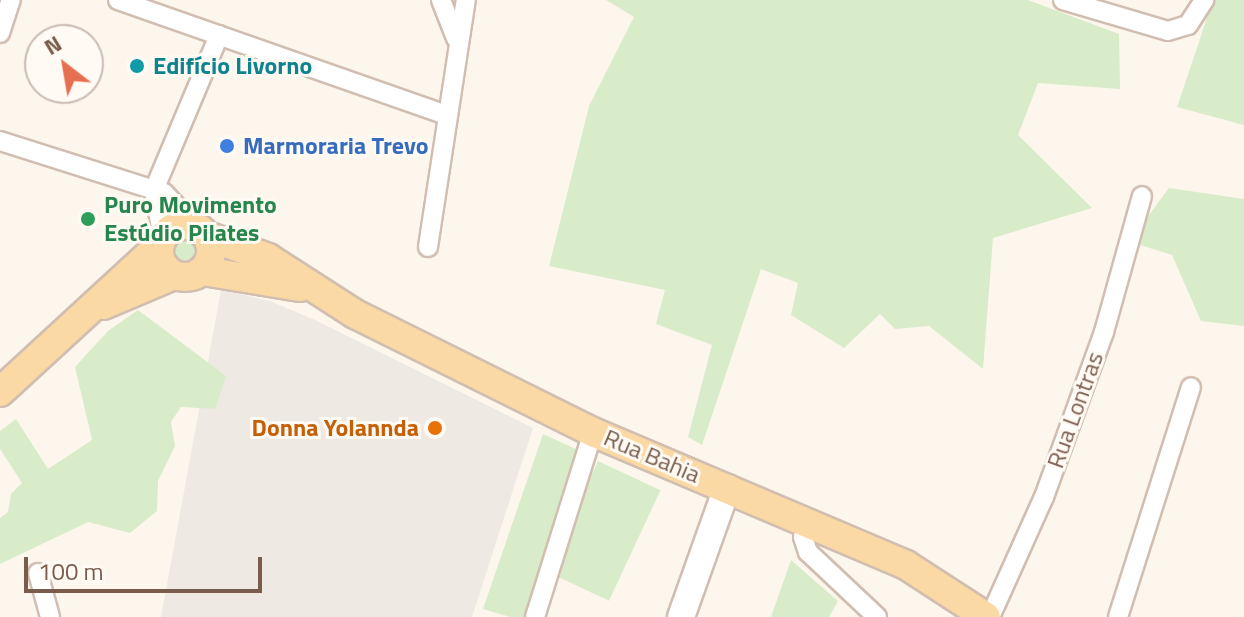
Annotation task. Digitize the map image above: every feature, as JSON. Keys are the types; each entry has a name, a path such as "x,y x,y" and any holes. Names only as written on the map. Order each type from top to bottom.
{"main road":[{"path":"3,381 95,309 139,259 178,227 202,232 212,254 203,271 189,277 174,275 95,309"},
{"name":"Rua Bahia","path":"202,232 256,252 318,292 593,432 917,570 988,617"},
{"path":"162,241 160,259 174,275"},
{"name":"Rua Bahia","path":"203,271 264,278 318,292"}],"street":[{"path":"0,33 11,0"},
{"path":"118,0 446,115"},
{"path":"441,0 456,38"},
{"path":"428,247 456,38 466,0"},
{"path":"1063,0 1168,31 1188,25 1204,0"},
{"path":"162,241 154,190 219,35"},
{"path":"0,141 174,199 202,232"},
{"name":"Rua Lontras","path":"988,617 1044,497 1104,332 1142,196"},
{"path":"1118,617 1191,387"},
{"path":"535,617 593,432"},
{"path":"681,617 727,488"},
{"path":"809,522 803,537 808,552 877,617"},
{"path":"38,573 50,617"}],"shaded area":[{"path":"221,290 270,301 315,320 533,428 472,617 161,617"}],"green space":[{"path":"606,0 1028,0 1119,34 1120,89 1038,83 1018,135 1092,208 993,238 983,369 929,326 895,329 880,314 844,348 791,315 798,283 761,269 702,445 688,437 712,345 656,324 665,290 549,266 589,106 634,17"},
{"path":"1213,0 1244,0 1244,125 1177,107"},
{"path":"1169,188 1244,199 1244,326 1201,321 1172,255 1137,244 1146,219"},
{"path":"183,239 192,243 196,252 192,261 183,265 174,261 170,252 174,243"},
{"path":"138,310 226,376 215,409 181,407 171,422 175,446 158,481 157,511 130,533 88,522 0,564 0,518 8,512 11,494 22,483 0,449 0,431 16,419 48,469 92,440 75,367 108,331"},
{"path":"543,434 580,451 527,617 510,617 483,609"},
{"path":"598,461 661,490 609,601 546,572"},
{"path":"791,560 838,601 829,617 771,617"}],"place":[{"name":"Edifício Livorno","path":"137,66"},
{"name":"Marmoraria Trevo","path":"227,146"},
{"name":"Puro Movimento Estúdio Pilates","path":"88,219"},
{"name":"Donna Yolannda","path":"435,428"}]}
